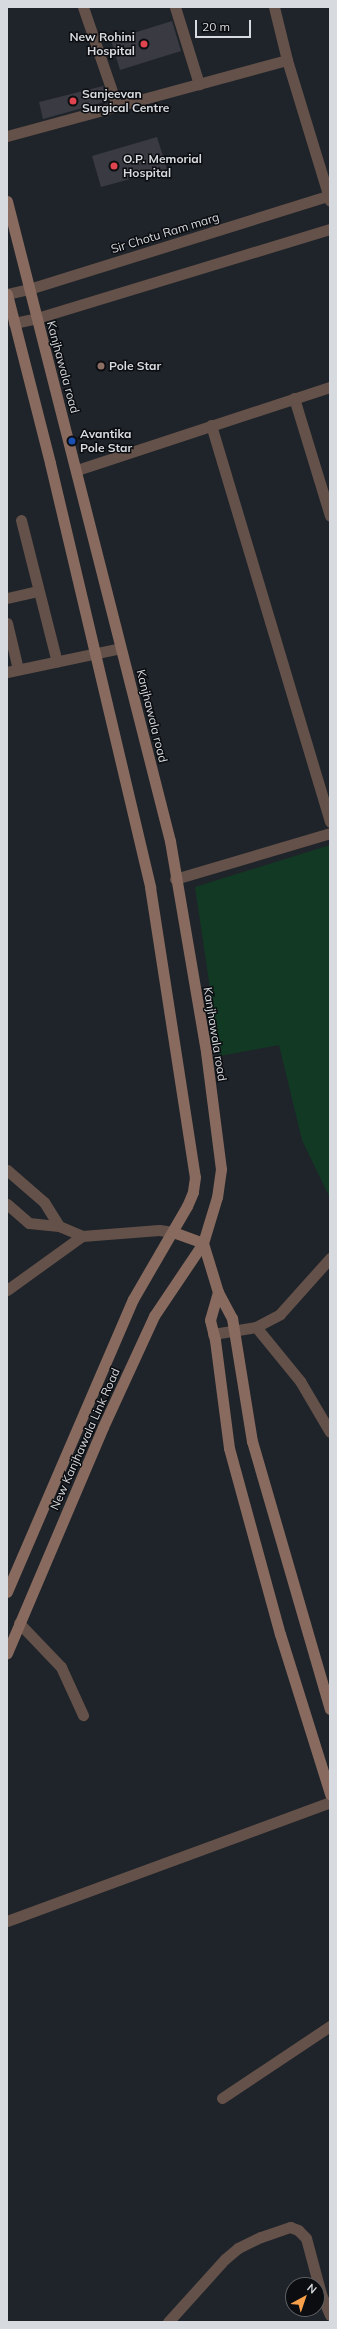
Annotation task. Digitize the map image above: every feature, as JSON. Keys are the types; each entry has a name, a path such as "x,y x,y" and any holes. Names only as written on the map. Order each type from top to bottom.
{"main road":[{"name":"Kanjhawala road","path":"7,201 77,470 170,841 174,879 206,1052 220,1163 217,1197 203,1243"},
{"path":"7,294 50,463 150,887 194,1170 193,1192 173,1232 203,1243 218,1292 232,1318 233,1332 252,1441 330,1709"},
{"name":"New Kanjhawala Link Road","path":"7,1592 133,1299 173,1232"},
{"name":"New Kanjhawala Link Road","path":"7,1653 154,1316 203,1243"},
{"path":"218,1292 210,1320 230,1448 280,1634 330,1794"}],"street":[{"path":"83,7 117,106"},
{"path":"174,7 199,84"},
{"path":"274,7 288,60 329,197"},
{"path":"7,136 288,60"},
{"name":"Sir Chotu Ram marg","path":"7,294 29,289 329,197"},
{"path":"14,323 37,318 330,229"},
{"path":"77,470 330,386"},
{"path":"294,398 330,516"},
{"path":"211,425 330,822"},
{"path":"21,520 37,591 57,662"},
{"path":"7,598 37,591"},
{"path":"7,623 12,670 95,655 121,648"},
{"path":"174,879 330,832"},
{"path":"7,1170 44,1202 59,1226"},
{"path":"7,1204 29,1223 59,1226 82,1236 159,1230 173,1232"},
{"path":"7,1290 82,1236"},
{"path":"213,1334 233,1332 256,1327 280,1314 330,1258"},
{"path":"256,1327 300,1381 330,1432"},
{"path":"19,1623 61,1667 83,1715"},
{"path":"7,1921 330,1802"},
{"path":"222,2098 330,2026"},
{"path":"168,2322 225,2259 238,2248 261,2236 290,2227 298,2230 306,2238 321,2294 330,2315"}],"green space":[{"path":"330,845 330,1198 302,1140 279,1045 220,1056 195,887"}],"building":[{"path":"172,21 181,51 120,70 111,40"},
{"path":"103,86 108,101 43,119 39,102"},
{"path":"157,137 167,169 101,187 92,156"}],"place":[{"name":"New Rohini Hospital","path":"144,44"},
{"name":"Sanjeevan Surgical Centre","path":"73,101"},
{"name":"O.P. Memorial Hospital","path":"114,166"},
{"name":"Pole Star","path":"101,366"},
{"name":"Avantika Pole Star","path":"72,441"}]}
